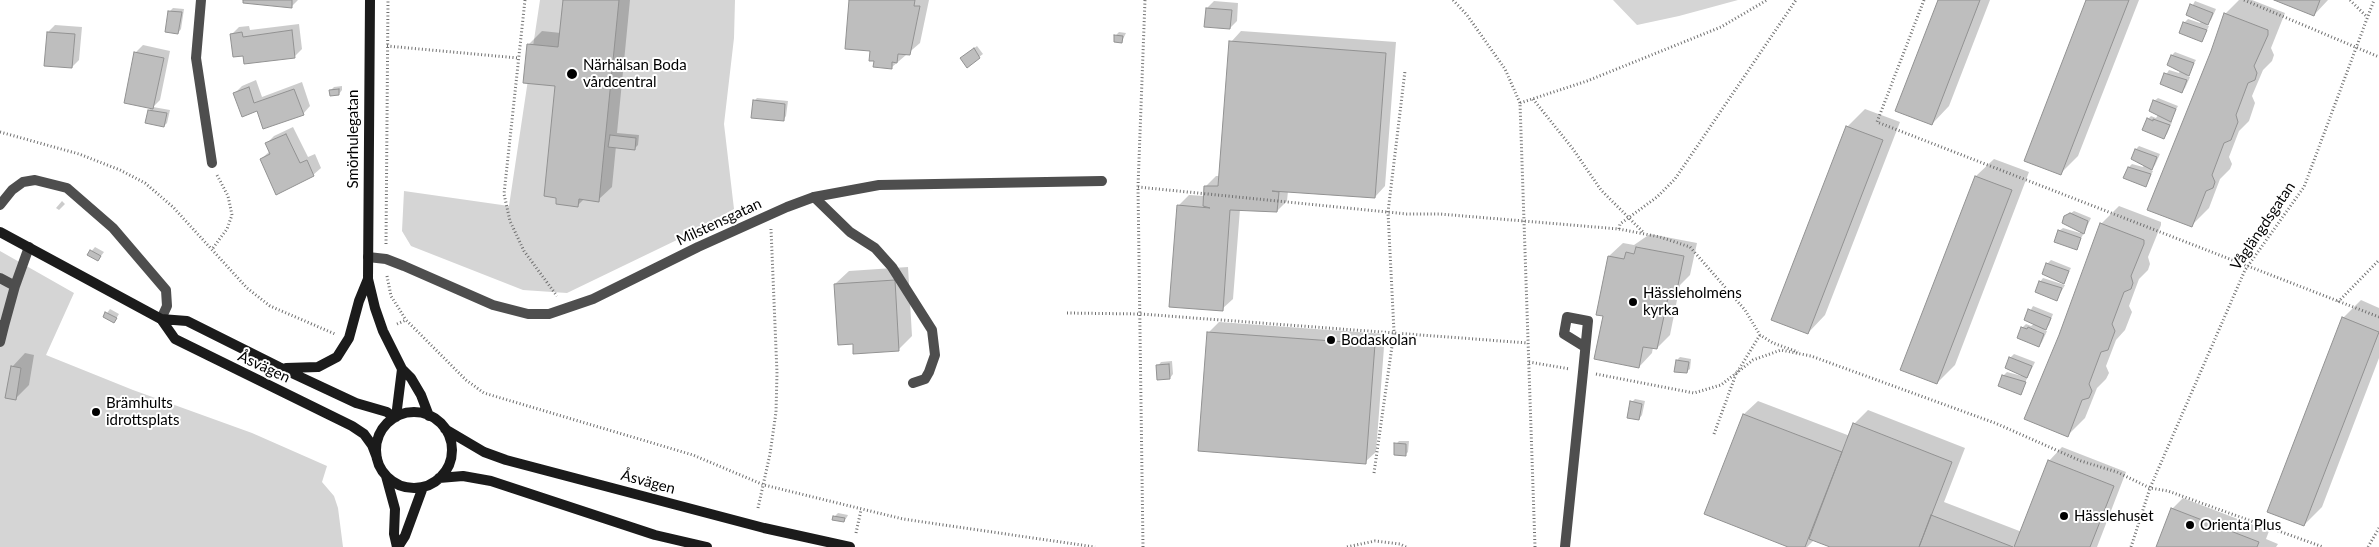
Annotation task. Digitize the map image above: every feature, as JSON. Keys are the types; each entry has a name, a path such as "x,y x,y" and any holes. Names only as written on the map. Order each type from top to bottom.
{"street":[{"path":"201,0 196,58 212,163"},
{"name":"Smörhulegatan","path":"370,0 368,279 383,331 402,369 411,378 430,416"},
{"path":"0,206 12,190 23,182 35,180 67,188 113,228 166,290 167,306 161,319"},
{"name":"Milstensgatan","path":"368,257 386,259 493,305 528,314 548,314 593,299 698,247 814,198 879,185 1102,181"},
{"path":"814,198 850,232 874,248 892,267 932,330 935,356 925,379 913,383"},
{"name":"Åsvägen","path":"0,232 161,319 187,321 356,403 387,412 395,417"},
{"path":"0,342 2,325 29,248"},
{"path":"0,278 15,286"},
{"name":"Smörhulegatan","path":"279,367 303,369 328,364 337,358 349,338 359,301 368,279"},
{"name":"Åsvägen","path":"161,319 175,339 352,426 364,434 372,445 377,458"},
{"path":"1565,547 1585,347"},
{"path":"395,417 402,369"},
{"path":"386,476 406,487 422,487 439,478 447,469 452,452 450,439 445,429 430,416 410,412 395,417 380,432 376,445 377,458 386,476 395,509 394,534 397,547"},
{"name":"Åsvägen","path":"445,429 484,452 506,460 764,528 850,547"},
{"path":"439,478 463,476 491,481 655,535 706,547"},
{"path":"397,547 405,536 422,487"}],"path":[{"path":"388,0 386,259 391,296 406,320 466,380 484,393 693,454 764,485 861,510 984,532 1095,547"},
{"path":"525,0 504,194 510,221 524,251 565,309"},
{"path":"1143,547 1138,187 1145,0"},
{"path":"1454,0 1505,69 1520,104 1535,547"},
{"path":"1520,104 1587,81 1721,26 1767,0"},
{"path":"1619,229 1620,224 1657,197 1675,179 1796,0"},
{"path":"1924,0 1877,122 2379,317"},
{"path":"2244,0 2379,56"},
{"path":"2350,0 2367,17"},
{"name":"Våglängdsgatan","path":"2131,547 2150,488 2248,266 2304,187 2374,0"},
{"path":"387,46 518,58"},
{"path":"1374,473 1394,332 1388,212 1405,71"},
{"path":"1533,99 1573,149 1601,190 1645,234"},
{"path":"0,132 79,154 120,170 145,183 173,208 212,248 247,288 270,306 302,321 349,338"},
{"path":"212,163 228,196 232,215 226,229 212,248"},
{"path":"1138,187 1388,212 1619,229 1645,234 1690,247 1745,310 1760,335 1773,344 1811,356 1995,424 2081,461 2117,472 2150,488 2168,491 2323,547"},
{"path":"758,508 774,429 777,373 771,229 766,217"},
{"path":"2338,302 2379,260"},
{"path":"1067,313 1141,314 1528,343"},
{"path":"383,331 406,320"},
{"path":"1714,434 1736,374 1760,335"},
{"path":"1529,362 1694,393 1721,385 1753,360 1781,350 1811,356"},
{"path":"856,533 861,510"},
{"path":"2368,547 2379,528"},
{"path":"1348,547 1375,541 1400,544 1406,547"}],"shaded area":[{"path":"540,0 735,0 734,38 724,124 734,209 681,238 567,293 523,290 411,246 402,231 404,191 509,206"},
{"path":"1613,0 1738,0 1637,25"},
{"name":"Brämhults idrottsplats","path":"0,251 74,293 46,355 133,390 252,433 327,466 322,482 334,496 338,508 343,547 0,547"}],"building":[{"path":"243,0 292,0 292,8 243,3"},
{"path":"563,0 619,0 599,202 579,199 578,207 556,204 556,198 544,196 555,86 523,83 527,44 558,47"},
{"path":"849,0 915,0 914,6 920,6 910,55 898,54 897,63 892,62 892,69 873,67 874,61 869,61 870,51 845,49"},
{"path":"1938,0 1980,0 1932,125 1895,111"},
{"path":"2086,0 2129,0 2061,175 2024,161"},
{"path":"2274,0 2320,0 2314,16"},
{"path":"2190,4 2213,13 2208,25 2186,15"},
{"path":"1206,8 1232,10 1230,29 1204,27"},
{"path":"168,11 182,12 178,34 165,32"},
{"path":"2224,13 2268,30 2268,35 2254,66 2257,73 2255,80 2248,83 2236,115 2238,122 2231,140 2224,143 2212,175 2215,182 2213,188 2206,191 2192,227 2147,210 2211,51"},
{"path":"2183,22 2207,30 2202,42 2179,33"},
{"path":"292,30 295,58 244,64 243,56 233,57 230,34 242,32 243,37"},
{"path":"47,32 75,34 72,68 44,66"},
{"path":"1114,35 1123,36 1122,43 1114,42"},
{"path":"1229,41 1386,53 1375,198 1272,191 1279,192 1277,212 1230,210 1223,311 1169,307 1177,205 1210,208 1203,206 1204,186 1218,186"},
{"path":"974,48 980,58 967,68 960,58"},
{"path":"134,52 164,58 153,109 124,103"},
{"path":"2171,55 2194,63 2189,76 2167,65"},
{"path":"2164,73 2187,80 2182,93 2160,84"},
{"path":"249,87 254,103 294,89 304,115 263,129 257,111 242,117 233,93"},
{"path":"339,89 339,95 330,96 329,90"},
{"path":"753,100 785,104 784,121 751,118"},
{"path":"2153,100 2176,109 2171,122 2149,111"},
{"path":"148,110 167,113 164,127 145,123"},
{"path":"2147,118 2170,125 2164,139 2142,130"},
{"path":"1846,126 1883,140 1808,334 1771,320"},
{"path":"286,134 300,163 307,160 314,176 276,195 260,159 270,154 265,143"},
{"path":"610,135 636,138 635,150 608,147"},
{"path":"2135,149 2157,157 2152,170 2131,159"},
{"path":"2128,167 2151,174 2146,187 2123,178"},
{"path":"1975,176 2012,190 1937,384 1900,370"},
{"path":"2070,213 2088,221 2084,234 2062,223 2064,216"},
{"path":"2100,223 2144,240 2144,244 2131,276 2133,283 2131,289 2124,292 2112,324 2115,331 2108,350 2101,352 2089,384 2092,391 2089,398 2082,400 2068,437 2024,419 2059,335"},
{"path":"2058,230 2081,238 2077,250 2054,242"},
{"name":"Hässleholmens kyrka","path":"1636,247 1684,256 1677,290 1670,288 1657,349 1643,347 1639,368 1594,359 1603,316 1596,315 1608,256 1624,259 1626,252 1634,254"},
{"path":"90,250 101,256 98,261 87,255"},
{"path":"2046,263 2069,271 2064,284 2042,274"},
{"path":"895,280 899,351 853,354 853,344 838,345 834,284"},
{"path":"2039,281 2062,288 2057,301 2035,292"},
{"path":"2028,309 2051,318 2046,330 2024,320"},
{"path":"105,312 117,318 114,323 103,317"},
{"path":"2342,317 2379,332 2304,526 2267,512"},
{"path":"2021,327 2027,329 2028,327 2044,334 2039,347 2017,338"},
{"path":"1207,332 1375,344 1366,464 1198,451"},
{"path":"2009,357 2032,366 2027,378 2005,368"},
{"path":"1676,360 1689,362 1687,373 1674,372"},
{"path":"1169,364 1170,379 1157,380 1156,365"},
{"path":"11,366 21,368 16,400 5,398"},
{"path":"2002,375 2026,382 2021,395 1998,386"},
{"path":"1630,401 1642,404 1639,420 1627,418"},
{"path":"1743,414 1842,452 1805,547 1788,547 1704,514"},
{"path":"1853,423 1952,462 1919,547 1830,547 1809,539"},
{"path":"1394,443 1406,444 1406,456 1394,455"},
{"name":"Hässlehuset","path":"2048,460 2114,486 2090,547 2014,547"},
{"name":"Orienta Plus","path":"2171,508 2259,542 2257,547 2156,547"},
{"path":"1931,515 2013,547 1919,547"},
{"path":"833,516 845,518 844,522 832,520"}],"place":[{"name":"Närhälsan Boda vårdcentral","path":"572,74"},
{"name":"Hässleholmens kyrka","path":"1633,302"},
{"name":"Bodaskolan","path":"1331,340"},
{"name":"Brämhults idrottsplats","path":"96,412"},
{"name":"Hässlehuset","path":"2064,516"},
{"name":"Orienta Plus","path":"2190,525"}]}
